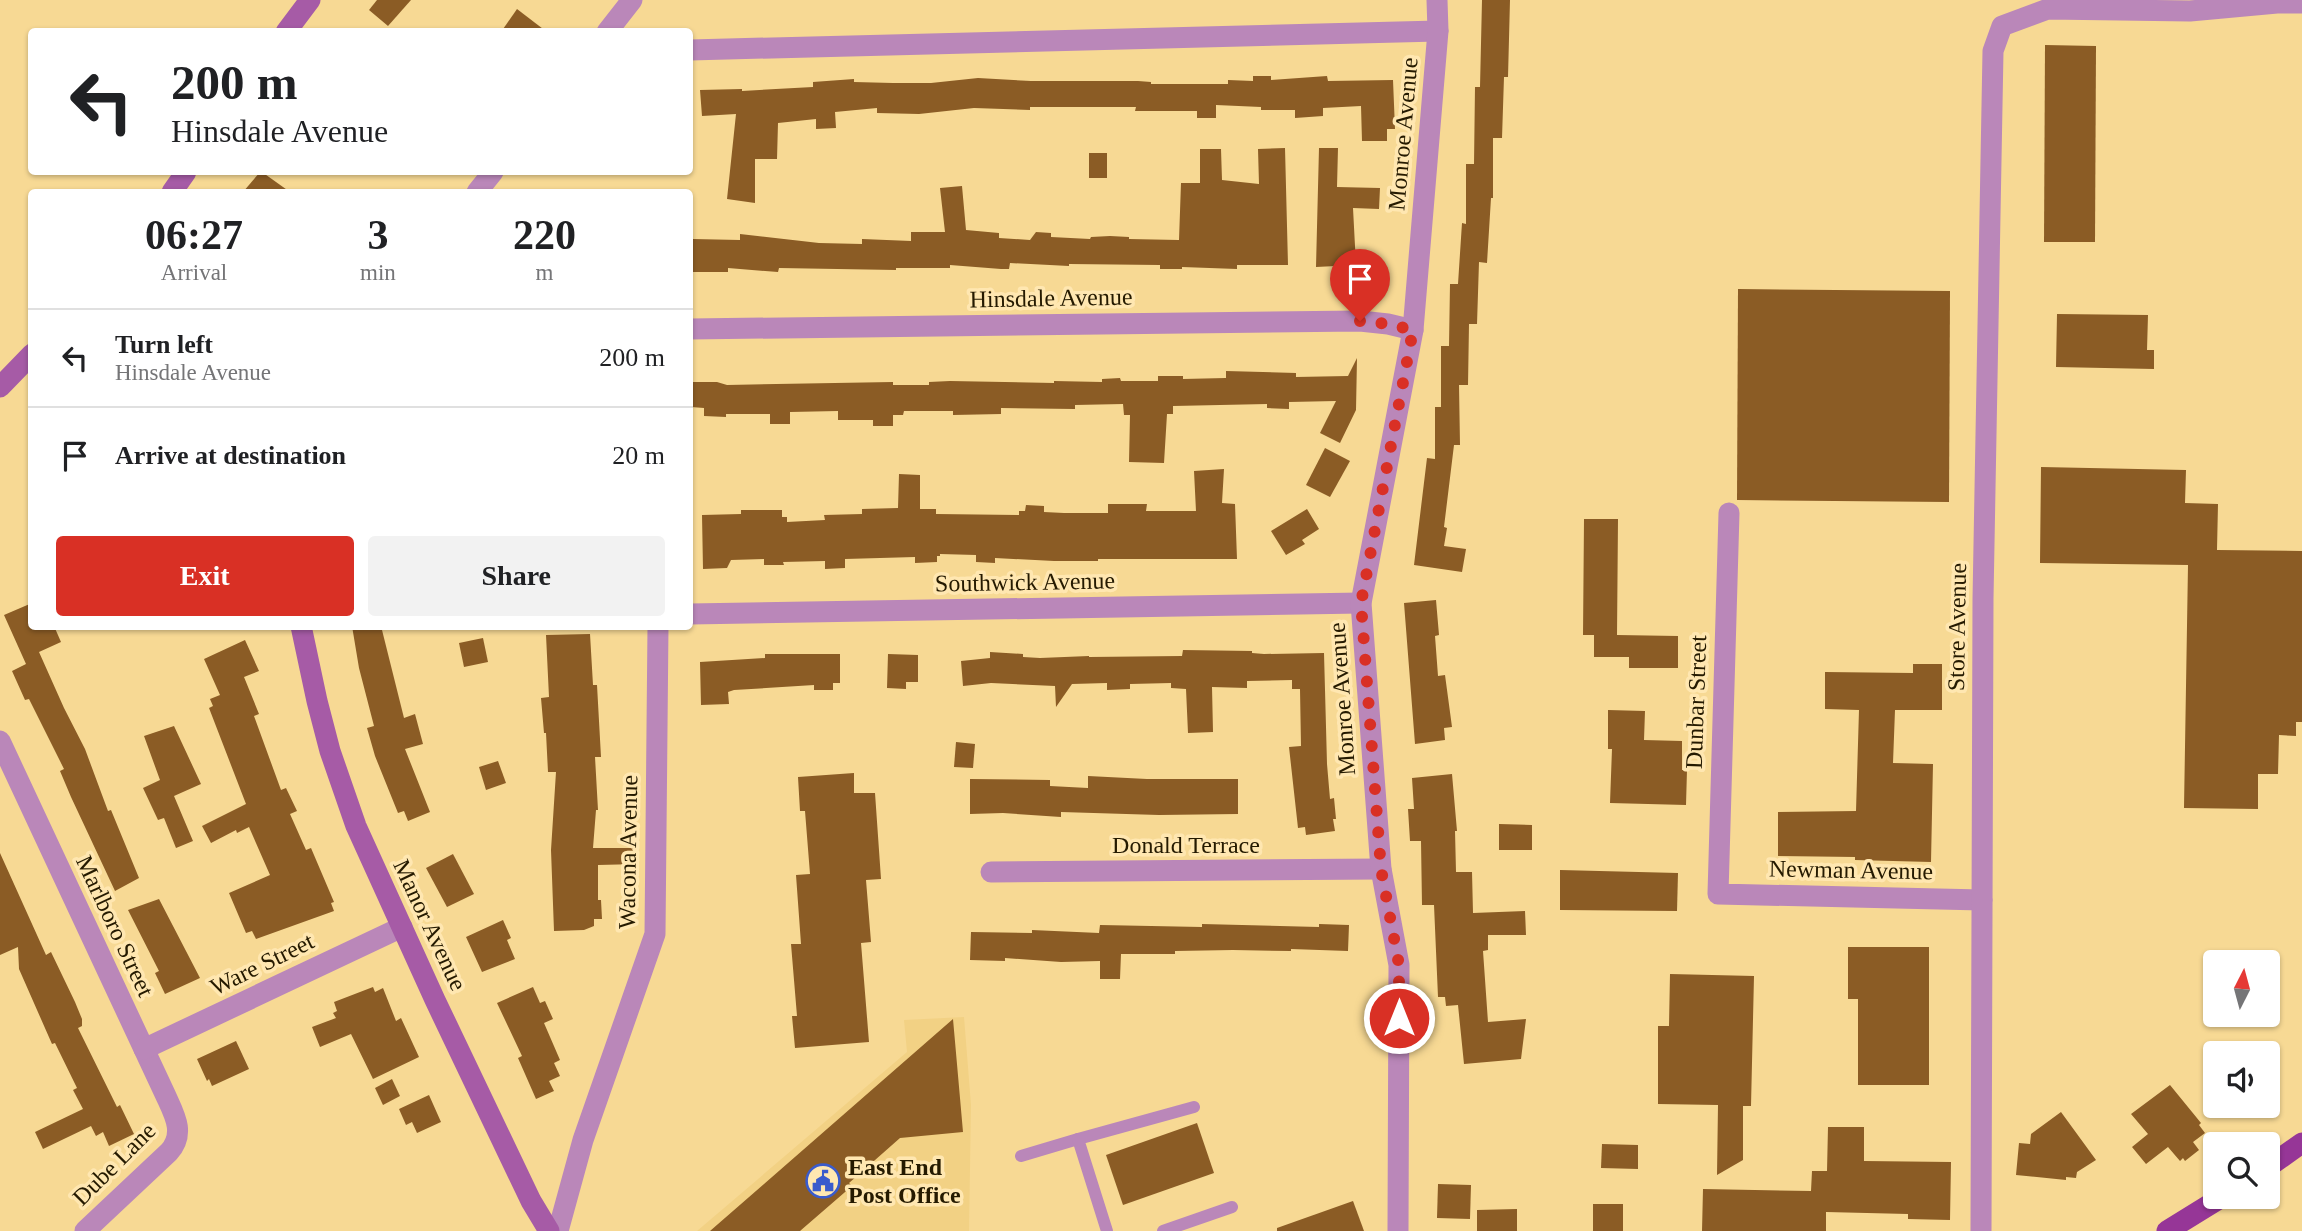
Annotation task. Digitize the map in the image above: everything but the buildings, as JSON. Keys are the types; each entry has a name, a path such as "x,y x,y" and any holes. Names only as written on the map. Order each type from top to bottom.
{"main road":[{"path":"289,28 310,0"},
{"path":"0,387 28,358"},
{"name":"Manor Avenue","path":"302,630 334,764 356,826 525,1189 549,1231"},
{"path":"2280,1159 2302,1143"},
{"path":"2167,1231 2203,1209"}],"street":[{"path":"610,28 632,0"},
{"name":"Monroe Avenue","path":"1398,1231 1399,965 1381,869 1361,603 1413,330 1438,31 1437,0"},
{"path":"2270,2 2302,3"},
{"name":"Store Avenue","path":"1981,1231 1983,599 1993,51 2002,26 2048,9 2190,11 2270,2"},
{"path":"693,50 1438,31"},
{"path":"479,189 491,175"},
{"name":"Hinsdale Avenue","path":"693,329 1360,321 1413,330"},
{"name":"Dunbar Street","path":"1718,894 1728,513"},
{"name":"Southwick Avenue","path":"693,614 1361,603"},
{"name":"Wacona Avenue","path":"558,1231 583,1140 655,934 658,630"},
{"name":"Marlboro Street","path":"0,741 176,1117 179,1134"},
{"name":"Donald Terrace","path":"992,872 1381,869"},
{"name":"Newman Avenue","path":"1718,894 1982,900"},
{"name":"Ware Street","path":"145,1049 402,927"},
{"name":"Dube Lane","path":"85,1231 169,1153 179,1134"}],"lane":[{"path":"1021,1156 1194,1107"},
{"path":"1078,1139 1107,1231"},
{"path":"1163,1231 1182,1228 1232,1208"}],"shaded area":[{"path":"964,1017 971,1105 969,1231 697,1231 907,1052 904,1020"}],"place":[{"name":"East End Post Office","path":"823,1181"}],"route":[{"path":"1360,321 1413,330 1361,603 1381,869 1399,965 1399,1018"}]}
